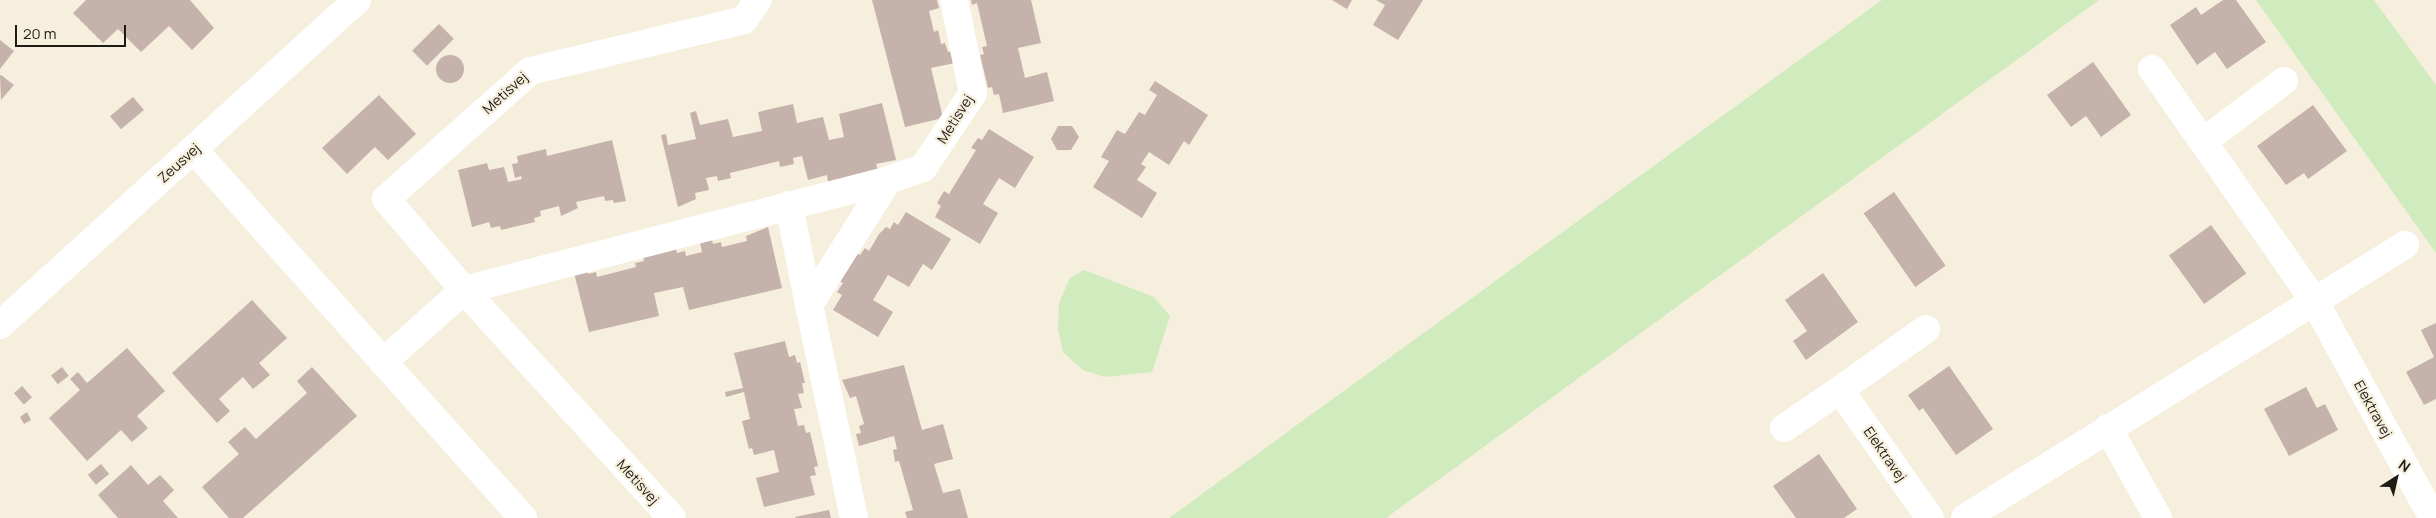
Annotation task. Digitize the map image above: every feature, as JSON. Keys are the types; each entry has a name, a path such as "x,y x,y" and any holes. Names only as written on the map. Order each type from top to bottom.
{"street":[{"name":"Zeusvej","path":"0,325 357,0"},
{"name":"Metisvej","path":"672,518 464,290 386,199 530,71 744,20 758,0"},
{"name":"Metisvej","path":"383,362 464,290 888,180 923,168 973,92 954,0"},
{"name":"Elektravej","path":"2152,69 2314,300 2433,518"},
{"path":"2204,141 2284,81"},
{"path":"194,150 383,362 509,513"},
{"path":"808,305 888,180"},
{"path":"789,205 808,305 854,518"},
{"path":"1965,518 2314,300 2406,245"},
{"path":"1784,428 1926,329"},
{"name":"Elektravej","path":"1840,390 1930,518"},
{"path":"2108,428 2158,518"}],"green space":[{"path":"1882,0 2099,0 1386,518 1169,518"},
{"path":"2256,0 2374,0 2436,85 2436,253"},
{"path":"1084,270 1154,297 1170,316 1152,372 1105,377 1083,370 1063,352 1058,329 1059,303 1070,278"}],"building":[{"path":"86,0 190,0 214,28 192,50 169,26 141,52 118,29 103,43 73,13"},
{"path":"872,0 937,0 939,8 929,11 934,32 938,30 941,44 945,43 948,52 952,51 955,63 931,68 943,118 905,127"},
{"path":"971,0 1031,0 1041,43 1018,48 1025,78 1047,72 1054,101 1003,113 999,94 994,95 992,87 988,88 980,55 984,54 982,47 987,46 977,3 972,5"},
{"path":"1332,0 1352,0 1347,9"},
{"path":"1376,0 1423,0 1398,40 1373,25 1385,5"},
{"path":"2223,0 2236,0 2266,42 2227,69 2215,52 2197,65 2170,25 2196,7 2201,15"},
{"path":"439,24 454,39 427,66 412,51"},
{"path":"0,40 14,51 0,69"},
{"path":"450,55 460,59 464,69 460,79 450,83 440,79 436,69 440,59"},
{"path":"2093,62 2131,115 2101,137 2086,116 2071,127 2047,95"},
{"path":"0,76 14,85 1,100"},
{"path":"1155,81 1208,115 1189,145 1184,141 1169,165 1149,152 1141,164 1146,167 1137,180 1157,193 1142,218 1093,187 1109,161 1101,157 1117,130 1125,134 1139,112 1145,115 1157,95 1149,90"},
{"path":"379,95 416,134 388,160 375,147 347,174 322,148"},
{"path":"133,97 144,110 121,129 110,116"},
{"path":"882,103 896,160 876,164 878,170 828,182 827,175 808,180 802,156 793,158 794,164 780,167 779,161 730,173 731,178 718,181 717,176 706,178 709,190 695,193 696,199 678,207 661,135 666,134 668,145 696,139 690,113 696,111 700,125 728,119 733,137 762,131 758,112 793,104 797,123 823,117 829,140 844,137 839,114"},
{"path":"2313,105 2347,151 2308,179 2304,173 2286,185 2257,146"},
{"path":"1058,126 1072,126 1079,137 1071,150 1057,150 1051,139"},
{"path":"989,129 1034,157 1015,188 999,178 983,204 998,213 980,244 935,217 941,206 937,203 944,191 949,194 976,150 971,148 978,138 982,140"},
{"path":"612,140 626,201 614,203 613,200 605,201 604,196 576,202 578,208 561,216 559,206 540,211 541,216 534,218 535,222 501,230 500,226 491,228 489,222 472,227 458,170 487,163 489,170 504,167 508,182 522,179 521,176 515,178 512,164 518,163 517,156 546,149 547,156"},
{"path":"1894,192 1946,266 1915,287 1864,213"},
{"path":"906,212 951,239 932,270 923,264 909,287 888,275 873,300 893,312 878,337 833,310 842,295 837,292 843,283 839,281 856,253 860,255 865,248 869,251 879,234 886,227 890,229 894,222 898,225"},
{"path":"2211,225 2246,274 2204,304 2169,256"},
{"path":"768,227 782,288 689,310 683,287 654,293 659,316 589,332 574,273 587,270 588,274 596,272 597,277 636,267 635,263 644,261 643,256 676,248 677,253 685,251 686,256 702,252 700,243 712,240 713,244 721,242 722,247 747,241 746,236"},
{"path":"1823,273 1858,322 1806,360 1793,341 1807,331 1785,300"},
{"path":"252,300 287,338 259,363 270,375 253,389 243,377 219,399 230,411 217,423 172,373"},
{"path":"2436,323 2436,399 2424,405 2406,372 2434,357 2421,330"},
{"path":"785,341 789,357 795,355 797,363 800,362 805,383 802,383 804,393 798,394 802,408 794,409 798,426 804,425 806,433 810,432 818,466 814,467 816,475 810,476 815,495 764,507 756,478 779,472 774,450 754,455 752,448 749,449 742,421 750,419 744,392 726,397 725,392 743,388 734,353"},
{"path":"127,348 165,391 137,416 148,428 132,442 121,430 87,461 49,418 80,390 70,379 78,372 87,383"},
{"path":"904,365 922,430 943,424 953,459 934,464 943,493 960,489 968,518 907,518 905,512 913,510 899,461 895,462 893,450 897,449 894,436 859,446 856,434 861,433 859,426 864,424 856,396 850,398 842,380"},
{"path":"1949,366 1993,429 1956,455 1923,408 1919,411 1908,395"},
{"path":"62,367 69,376 58,384 51,376"},
{"path":"312,367 357,416 243,518 229,518 202,487 239,454 228,442 245,427 256,439 307,393 297,381"},
{"path":"22,386 32,397 24,405 14,393"},
{"path":"2306,387 2317,408 2325,404 2338,430 2289,456 2264,409"},
{"path":"27,412 31,420 24,424 20,417"},
{"path":"1819,454 1857,509 1844,518 1796,518 1773,486"},
{"path":"101,464 109,474 96,485 88,475"},
{"path":"131,465 148,485 160,475 174,490 163,501 178,518 118,518 98,495"},
{"path":"829,510 831,518 795,517"}]}
